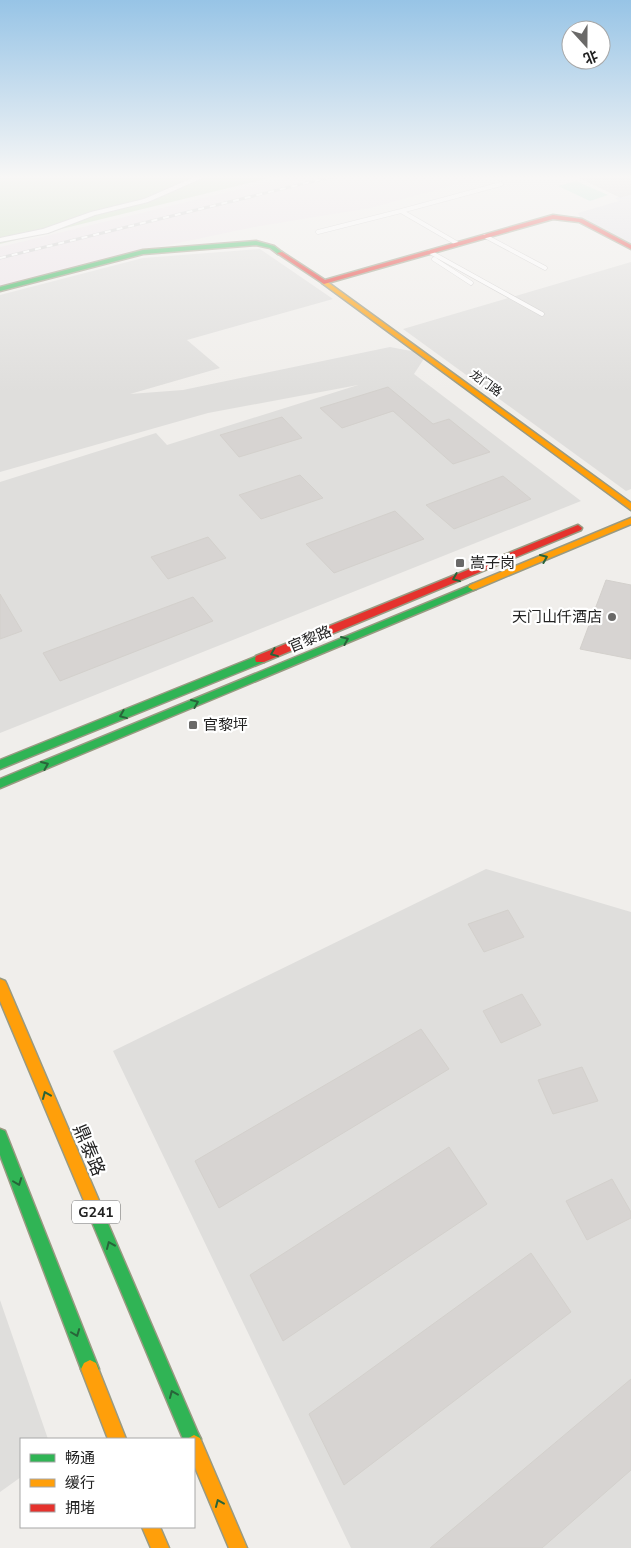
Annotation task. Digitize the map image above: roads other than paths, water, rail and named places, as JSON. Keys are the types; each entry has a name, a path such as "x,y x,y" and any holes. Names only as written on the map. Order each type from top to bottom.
{"main road":[{"name":"龙门路","path":"0,289 143,252 190,248"},
{"name":"龙门路","path":"274,248 324,282 628,508"},
{"path":"324,282 442,248"},
{"name":"官黎路","path":"0,784 631,521"},
{"name":"官黎路","path":"0,765 585,526"},
{"name":"鼎泰路","path":"0,986 192,1438"},
{"path":"0,1136 118,1438"},
{"path":"195,1446 238,1548"},
{"path":"151,1528 160,1548"}],"lane":[{"path":"508,248 545,268"},
{"path":"428,252 471,283"},
{"path":"428,252 542,314"}],"railway":[{"path":"0,258 40,248"}],"place":[{"name":"嵩子岗","path":"460,563"},
{"name":"天门山仟酒店","path":"612,617"},
{"name":"官黎坪","path":"193,725"}]}
